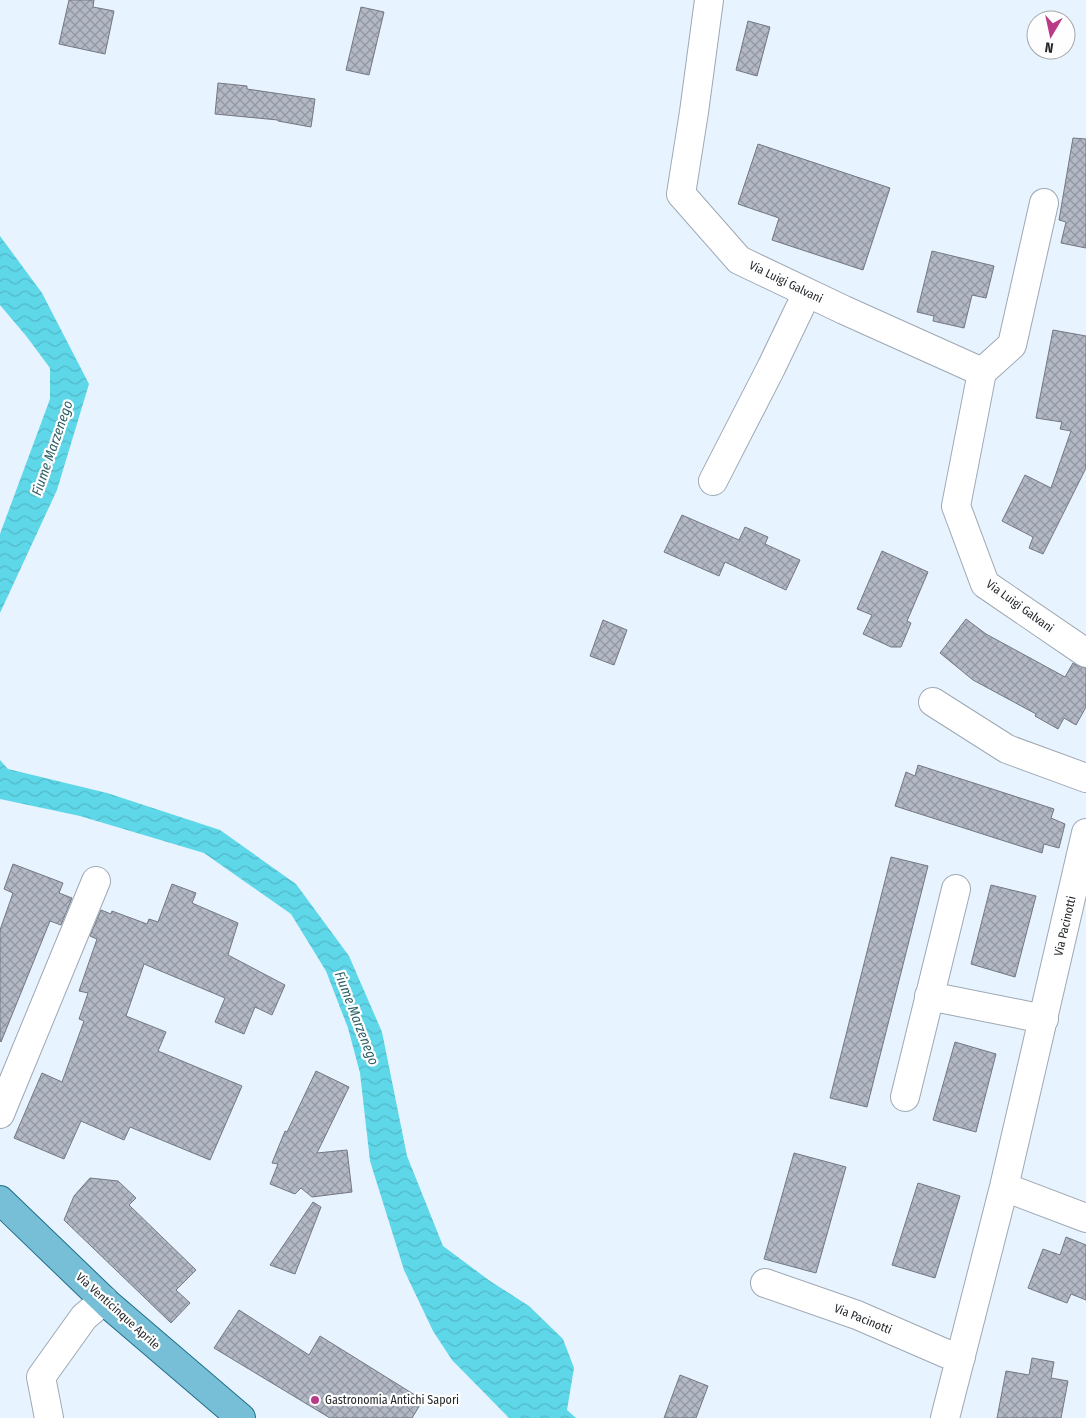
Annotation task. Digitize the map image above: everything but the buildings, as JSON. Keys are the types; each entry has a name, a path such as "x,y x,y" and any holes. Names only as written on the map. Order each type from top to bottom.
{"main road":[{"name":"Via Venticinque Aprile","path":"0,1200 104,1300 236,1417"}],"street":[{"name":"Via Luigi Galvani","path":"709,0 681,194 739,260 807,293 982,372 956,506 985,584 1086,653"},
{"path":"982,372 1012,345 1044,203"},
{"path":"713,481 807,293"},
{"path":"933,702 1007,748 1086,778"},
{"name":"Via Pacinotti","path":"945,1418 1004,1186 1086,833"},
{"path":"0,1114 96,881"},
{"path":"905,1097 956,889"},
{"path":"929,996 1044,1019"},
{"path":"1004,1186 1086,1218"},
{"name":"Via Pacinotti","path":"765,1283 857,1316 947,1354 961,1357"},
{"path":"48,1418 41,1377 84,1317 104,1300"}],"water":[{"name":"Fiume Marzenego","path":"0,236 42,293 89,384 57,490 0,613 0,534 50,399 50,368 0,305"},
{"name":"Fiume Marzenego","path":"0,760 8,769 107,793 220,830 296,884 349,956 382,1032 407,1156 443,1246 490,1281 529,1306 563,1339 574,1368 567,1410 576,1418 509,1418 452,1360 433,1331 404,1270 370,1161 360,1073 348,1028 326,971 291,914 204,853 80,816 0,799"}],"place":[{"name":"Gastronomia Antichi Sapori","path":"315,1400"}]}
